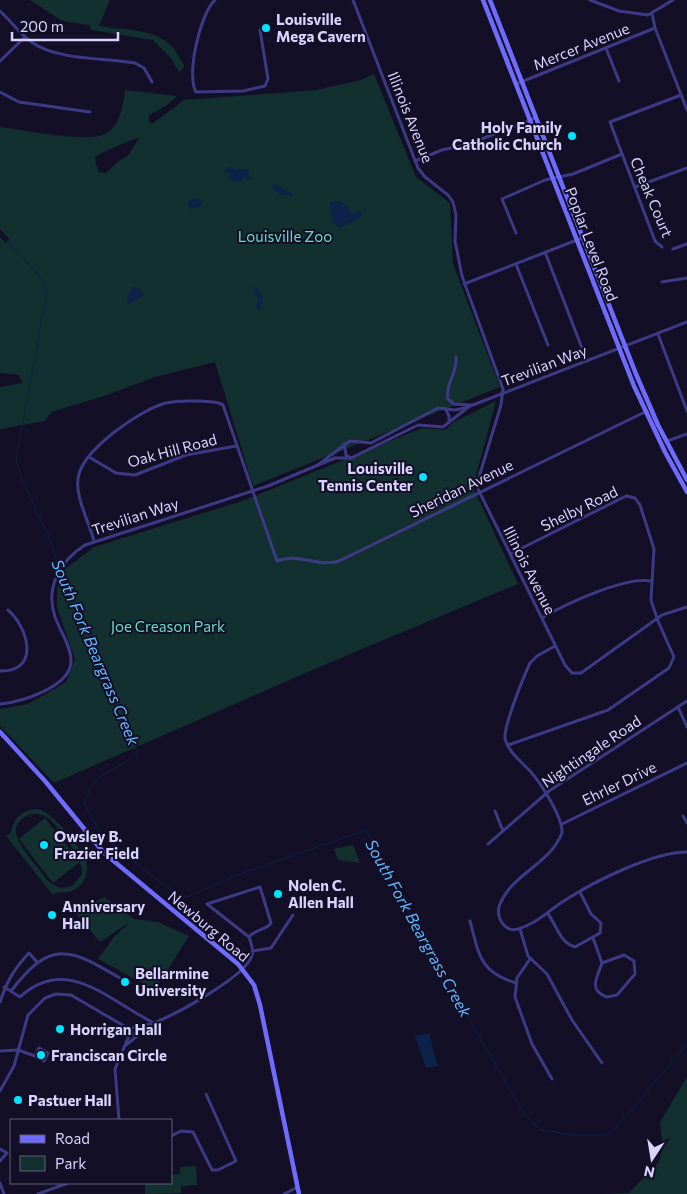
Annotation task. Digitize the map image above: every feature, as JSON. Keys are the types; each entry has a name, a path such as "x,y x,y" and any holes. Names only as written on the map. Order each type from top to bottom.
{"main road":[{"name":"Poplar Level Road","path":"484,0 490,9 521,82 559,177 645,411 687,492"},
{"name":"Poplar Level Road","path":"490,0 490,9 516,84 577,240 622,347 666,441 687,480"},
{"name":"Newburg Road","path":"0,732 45,781 104,854 242,968 256,989 299,1194"}],"street":[{"path":"215,0 203,18 192,73 196,92 238,92 265,86 268,79 260,30"},
{"name":"Illinois Avenue","path":"353,0 415,161 425,177 448,195 453,202 456,215 455,241 464,284 504,392"},
{"path":"590,0 619,11 645,14 652,13 673,0"},
{"path":"0,11 25,37 49,51 135,64 144,68 152,82"},
{"path":"652,13 655,28 687,110"},
{"name":"Mercer Avenue","path":"516,84 655,28"},
{"path":"0,61 25,37"},
{"path":"606,48 619,81"},
{"path":"0,92 19,102 90,112"},
{"name":"Cheak Court","path":"662,247 655,241 610,122 681,95"},
{"path":"415,161 442,150 466,145 535,118"},
{"path":"516,233 502,199 553,178 622,154"},
{"path":"635,187 687,168"},
{"path":"464,284 582,238"},
{"path":"673,249 687,244"},
{"path":"545,252 587,361"},
{"path":"516,264 548,345"},
{"path":"662,282 687,278"},
{"name":"Trevilian Way","path":"315,467 344,444 353,441 371,443 435,409 460,410 687,322"},
{"path":"658,334 687,411"},
{"path":"456,357 454,374 446,392 448,399 454,404 470,405"},
{"path":"479,493 480,477 504,392"},
{"path":"682,398 687,396"},
{"path":"94,541 78,483 81,468 89,457 123,426 157,405 178,401 221,403 224,407 252,491"},
{"name":"Trevilian Way","path":"0,704 15,702 40,693 61,680 70,669 70,655 52,604 56,578 68,558 94,541 252,491 336,458 351,458 418,425 426,424 438,428 448,423 470,405"},
{"path":"445,409 450,416 448,423"},
{"name":"Sheridan Avenue","path":"252,491 276,561 293,557 318,562 336,562 651,409"},
{"path":"666,441 687,434"},
{"path":"344,444 346,456 351,458"},
{"name":"Oak Hill Road","path":"89,457 109,470 130,475 143,473 186,455 236,446"},
{"name":"Illinois Avenue","path":"479,493 569,671 574,674 581,673 657,618"},
{"name":"Shelby Road","path":"510,554 626,496 631,496 639,502 654,548 651,581"},
{"path":"508,745 608,710 669,668 673,663 674,655 651,600 651,581 635,580 588,596 542,618"},
{"path":"657,618 687,606"},
{"path":"0,671 11,669 20,664 28,648 25,634 17,619 8,610"},
{"path":"555,646 537,656 530,663 506,730 505,739 546,794 562,824 562,833 557,843 537,866 516,882 500,904 499,915 503,924 510,929 520,929 548,914 564,901 580,892 639,864 666,855 687,852"},
{"name":"Nightingale Road","path":"488,844 546,794 687,701"},
{"path":"678,707 687,727"},
{"name":"Ehrler Drive","path":"562,824 687,763"},
{"path":"495,811 503,831"},
{"path":"683,816 687,823"},
{"path":"126,1045 155,1023 203,998 250,961 253,951 249,936 207,904 260,887 272,923 253,932 249,936"},
{"path":"548,914 562,938 570,946 575,947 593,938 600,933 600,923 591,914 580,892"},
{"path":"253,951 271,948 293,915"},
{"path":"470,921 483,964 499,978 516,983"},
{"path":"520,929 530,959 547,974 572,1020 602,1063"},
{"path":"593,938 602,963 594,983 596,989 607,996 617,995 635,974 634,961 624,955 602,963"},
{"path":"0,1002 4,987 30,953 37,962"},
{"path":"11,992 24,974 37,962 60,954 74,954 87,959 120,978"},
{"path":"530,959 516,983 516,1001 528,1035 552,1079"},
{"path":"4,987 20,997 43,981 57,979 74,980 89,986 155,1023"},
{"path":"0,1091 10,1076 28,1015 45,998 56,994 82,1000 131,1030 133,1035 138,1035"},
{"path":"119,1119 115,1069 118,1058 126,1045 131,1030 155,1023"},
{"path":"137,1027 140,1030 138,1035"},
{"path":"0,1051 18,1050 35,1056"},
{"path":"172,1135 180,1131 193,1132 212,1170 218,1170 236,1161 206,1094"},
{"path":"0,1150 10,1155"},
{"path":"0,1161 6,1153"},
{"path":"0,1184 4,1194"},
{"path":"38,1194 65,1184"},
{"path":"284,1194 298,1187"}],"green space":[{"path":"30,0 110,0 99,26 155,35 173,47 184,67 179,72 171,58 153,40 91,30 89,25 62,21"},
{"name":"Louisville Zoo","path":"374,74 416,177 450,203 453,264 500,387 253,486 215,362 155,377 104,396 51,412 45,421 0,429 0,387 22,383 19,375 0,373 0,237 6,243 9,239 0,229 0,127 69,137 96,136 105,134 114,126 120,115 125,90 177,96 166,106 149,115 149,121 152,124 184,100 316,90 361,80","holes":["139,138 128,156 120,160 106,173 99,172 95,157"]},
{"name":"Joe Creason Park","path":"496,401 473,487 518,584 324,665 54,783 0,726 0,709 28,704 66,682 75,659 57,608 57,588 65,569 94,547 242,501 422,428 445,430 454,422"},
{"path":"33,809 44,812 58,823 72,839 86,860 86,875 78,888 53,895 6,836 11,833 16,819 20,815","holes":["32,814 40,814 52,821 75,852 82,868 82,874 73,885 61,888 51,883 25,852 17,838 17,824 22,818"]},
{"path":"45,818 80,862 53,883 19,839"},
{"path":"353,845 360,863 338,860 334,849"},
{"path":"105,897 134,919 158,922 189,936 155,990 98,959 114,937 130,922 100,942 74,911"},
{"path":"687,1077 687,1194 604,1194 629,1193 659,1162 663,1147 660,1122"},
{"path":"196,1166 197,1185 181,1186 181,1193 145,1194 145,1184 172,1184 172,1175 180,1174 180,1167"}],"water":[{"path":"231,167 237,170 247,168 251,180 244,177 239,183 230,179 229,174 224,170"},
{"path":"275,184 292,194 292,197 280,194 272,187"},
{"path":"191,199 201,199 202,206 190,209 188,203"},
{"path":"339,201 347,205 351,214 359,210 362,214 360,218 339,228 331,221 330,202"},
{"path":"133,287 138,288 144,296 127,304 129,293"},
{"path":"254,287 258,288 263,299 260,312 255,307 259,299 254,292"},
{"path":"429,1033 438,1066 426,1068 415,1036"}],"waterway":[{"name":"South Fork Beargrass Creek","path":"0,233 44,281 47,291 16,460 22,480 49,537 59,568"},
{"name":"South Fork Beargrass Creek","path":"61,572 95,644 137,752 100,778 88,793 84,804 97,827 119,851 177,894 187,897 237,875 366,830 426,945 525,1115 540,1130 576,1135 607,1135 617,1127 687,1044"}],"place":[{"name":"Louisville Mega Cavern","path":"266,28"},
{"name":"Holy Family Catholic Church","path":"572,136"},
{"name":"Louisville Tennis Center","path":"423,477"},
{"name":"Owsley B. Frazier Field","path":"44,845"},
{"name":"Nolen C. Allen Hall","path":"278,894"},
{"name":"Anniversary Hall","path":"52,915"},
{"name":"Bellarmine University","path":"125,982"},
{"name":"Horrigan Hall","path":"60,1029"},
{"name":"Franciscan Circle","path":"41,1055"},
{"name":"Pastuer Hall","path":"18,1100"}]}
